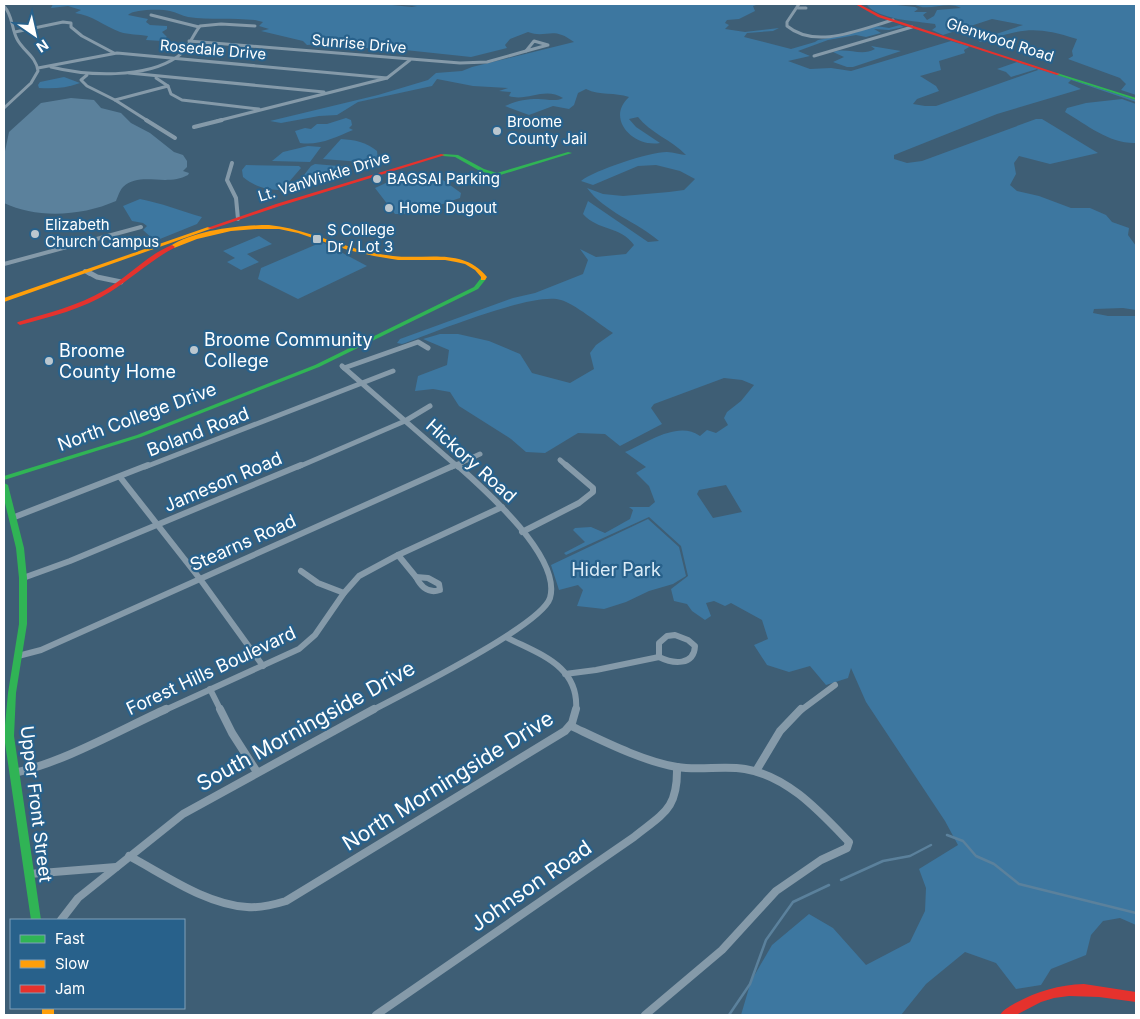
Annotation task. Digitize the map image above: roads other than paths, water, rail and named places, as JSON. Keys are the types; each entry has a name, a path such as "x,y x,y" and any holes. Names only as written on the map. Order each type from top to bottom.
{"street":[{"path":"799,4 787,22 787,26 791,30 804,35 834,36 880,20"},
{"name":"Glenwood Road","path":"857,4 880,20 892,20 912,26 1136,98"},
{"path":"4,6 12,15 18,40 33,58 38,68 38,73 31,83 4,108"},
{"path":"798,8 806,8"},
{"path":"151,15 199,27 221,24 255,26"},
{"path":"15,32 71,23 71,27 79,34 114,53"},
{"path":"814,56 912,26"},
{"path":"48,66 77,74 89,74 127,72 156,66 176,58 184,51 189,40 199,27"},
{"name":"Sunrise Drive","path":"189,40 410,60 471,63 496,60 542,47 548,44 534,41 526,51"},
{"name":"Rosedale Drive","path":"38,68 114,53 387,78"},
{"path":"194,127 387,78 410,60"},
{"path":"127,72 328,92"},
{"path":"77,74 87,86 116,100 175,138"},
{"path":"81,80 89,74"},
{"path":"154,76 168,86 171,94 185,101 262,109"},
{"path":"116,100 168,86"},
{"name":"Lt. VanWinkle Drive","path":"4,296 86,271 238,218 446,154 455,155 488,174 497,175 570,153"},
{"path":"232,163 228,180 236,198 238,218"},
{"path":"4,264 140,227"},
{"name":"North College Drive","path":"4,478 139,436 317,366 448,303 476,288 483,281 482,273 469,263 393,258 351,249 313,234 269,227 240,228 203,236 166,250 149,259 121,282"},
{"path":"86,271 97,277 121,282"},
{"name":"Lt. VanWinkle Drive","path":"4,300 62,282 86,271"},
{"path":"20,322 72,307 92,299 121,282"},
{"name":"Hickory Road","path":"428,348 418,342 343,367 502,507 545,565 552,588 550,598 544,608 506,637"},
{"name":"Boland Road","path":"12,518 393,371"},
{"name":"Jameson Road","path":"23,578 63,564 158,525 405,421 430,406"},
{"name":"Stearns Road","path":"18,656 41,650 480,454"},
{"path":"522,532 579,503 593,492 593,488 588,483 560,460"},
{"path":"120,477 200,579 263,666"},
{"name":"Upper Front Street","path":"4,485 20,548 23,578 23,619 12,693 9,736 36,919"},
{"name":"Forest Hills Boulevard","path":"14,773 28,770 68,754 263,666 307,644 358,576 398,555 502,507"},
{"path":"398,555 416,577"},
{"path":"301,570 318,583 344,593"},
{"path":"565,674 596,670 660,657 670,662 681,662 693,658 696,649 688,640 675,635 668,636 659,642 660,657"},
{"path":"506,637 551,660 571,682 576,702 576,719 571,726"},
{"name":"South Morningside Drive","path":"62,919 78,898 183,814 506,637"},
{"path":"756,771 767,748 782,727 795,714 836,685"},
{"path":"210,689 232,733 257,772"},
{"name":"North Morningside Drive","path":"129,856 198,892 236,905 257,907 276,904 291,899 571,726 604,742 677,767 744,768 756,771 790,788 838,831 849,842 849,846 799,874 776,891 722,950 645,1015"},
{"name":"Johnson Road","path":"376,1015 634,836 668,809 676,797 678,785 677,767"},
{"path":"29,874 116,867"},
{"path":"1006,1015 1024,1002 1047,992 1065,989 1092,989 1136,997"}],"waterway":[{"path":"947,835 963,841 976,856 994,864 1019,884 1136,913"},
{"path":"841,880 883,861 910,856 931,845"},
{"path":"729,1015 750,984 766,940 793,902 829,885"}],"place":[{"name":"Broome County Jail","path":"497,131"},
{"name":"BAGSAI Parking","path":"377,179"},
{"name":"Home Dugout","path":"389,208"},
{"name":"Elizabeth Church Campus","path":"35,234"},
{"name":"S College Dr / Lot 3","path":"317,239"},
{"name":"Broome Community College","path":"194,350"},
{"name":"Broome County Home","path":"49,361"}],"park label":[{"name":"Hider Park","path":"616,570"}]}
